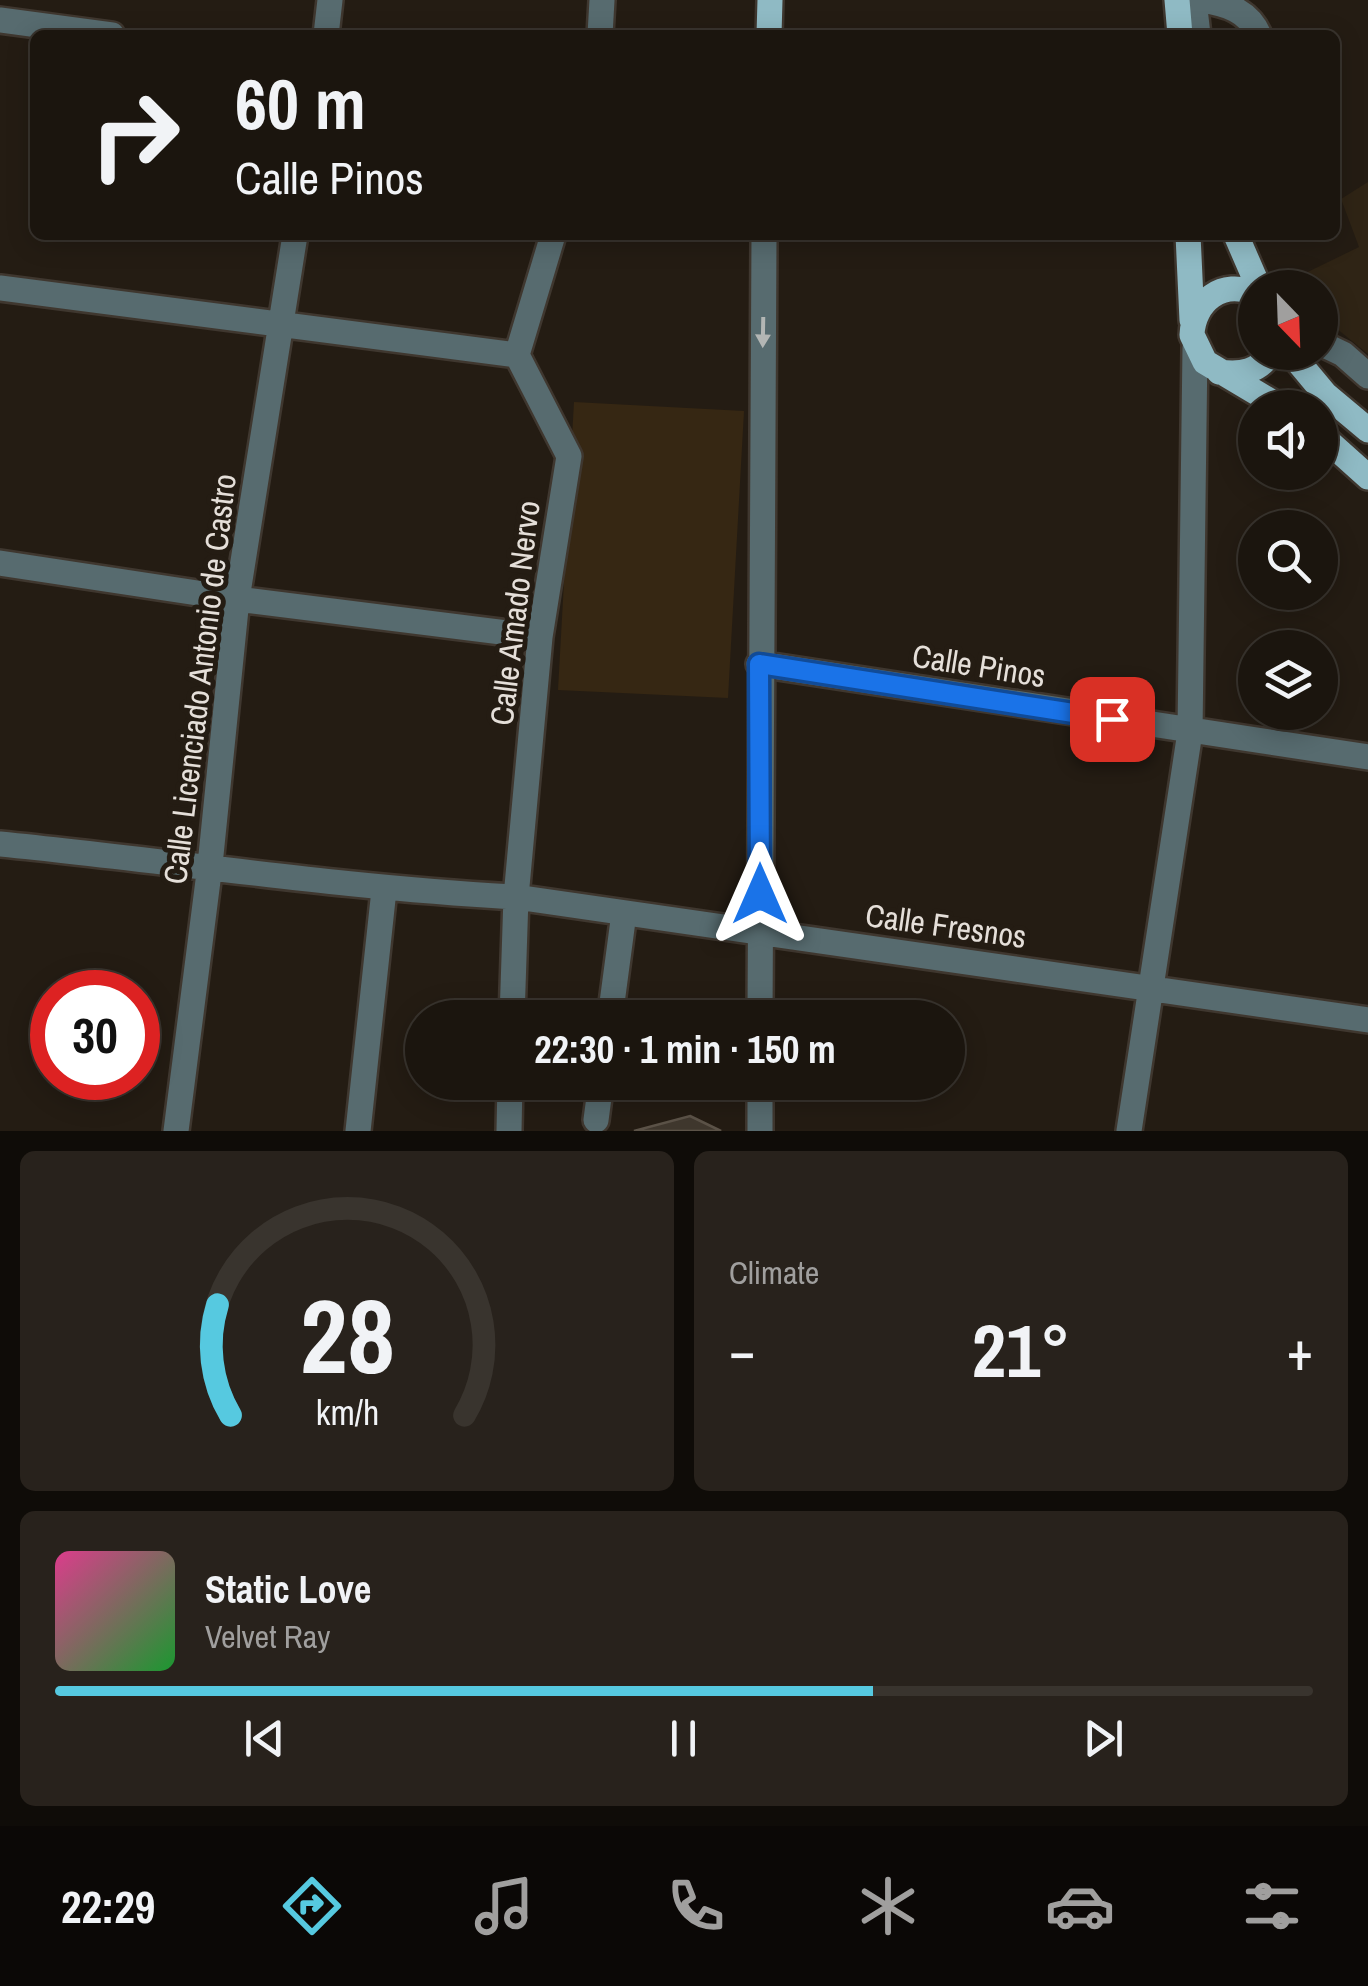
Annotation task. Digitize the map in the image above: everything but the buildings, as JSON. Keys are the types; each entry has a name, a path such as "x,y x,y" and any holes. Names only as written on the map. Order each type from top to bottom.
{"main road":[{"path":"769,30 770,0"},
{"path":"1177,0 1180,30"},
{"path":"1188,240 1195,348 1219,372 1250,390"},
{"path":"1238,240 1252,270"},
{"path":"1192,322 1203,302 1222,290 1238,289"},
{"path":"1219,372 1238,374 1252,370"},
{"path":"1338,411 1368,430"},
{"path":"1338,450 1368,477"}],"street":[{"path":"327,30 330,0"},
{"path":"600,30 602,0"},
{"path":"1198,30 1198,0 1231,5 1254,22 1257,30"},
{"path":"0,20 75,30"},
{"name":"Calle Licenciado Antonio de Castro","path":"176,1131 210,865 237,599 294,240"},
{"path":"0,288 517,355 552,240"},
{"path":"760,1000 764,240"},
{"path":"1129,1131 1190,732 1195,348"},
{"path":"1338,352 1368,376"},
{"name":"Calle Amado Nervo","path":"513,1000 516,897 540,637 569,456 517,355"},
{"path":"0,563 237,599 540,637"},
{"name":"Calle Pinos","path":"759,664 1368,757"},
{"name":"Calle Fresnos","path":"0,844 210,865 384,890 516,897 1368,1020"},
{"path":"358,1131 384,890"},
{"path":"612,1000 624,913"},
{"path":"509,1131 510,1100"},
{"path":"596,1120 599,1100"},
{"path":"760,1100 760,1131"}],"shaded area":[{"path":"1368,182 1368,354 1338,330 1338,270 1312,270 1359,247 1341,199"},
{"path":"574,402 744,411 728,698 558,690"}],"route":[{"path":"760,894 759,664 1112,719"}]}
